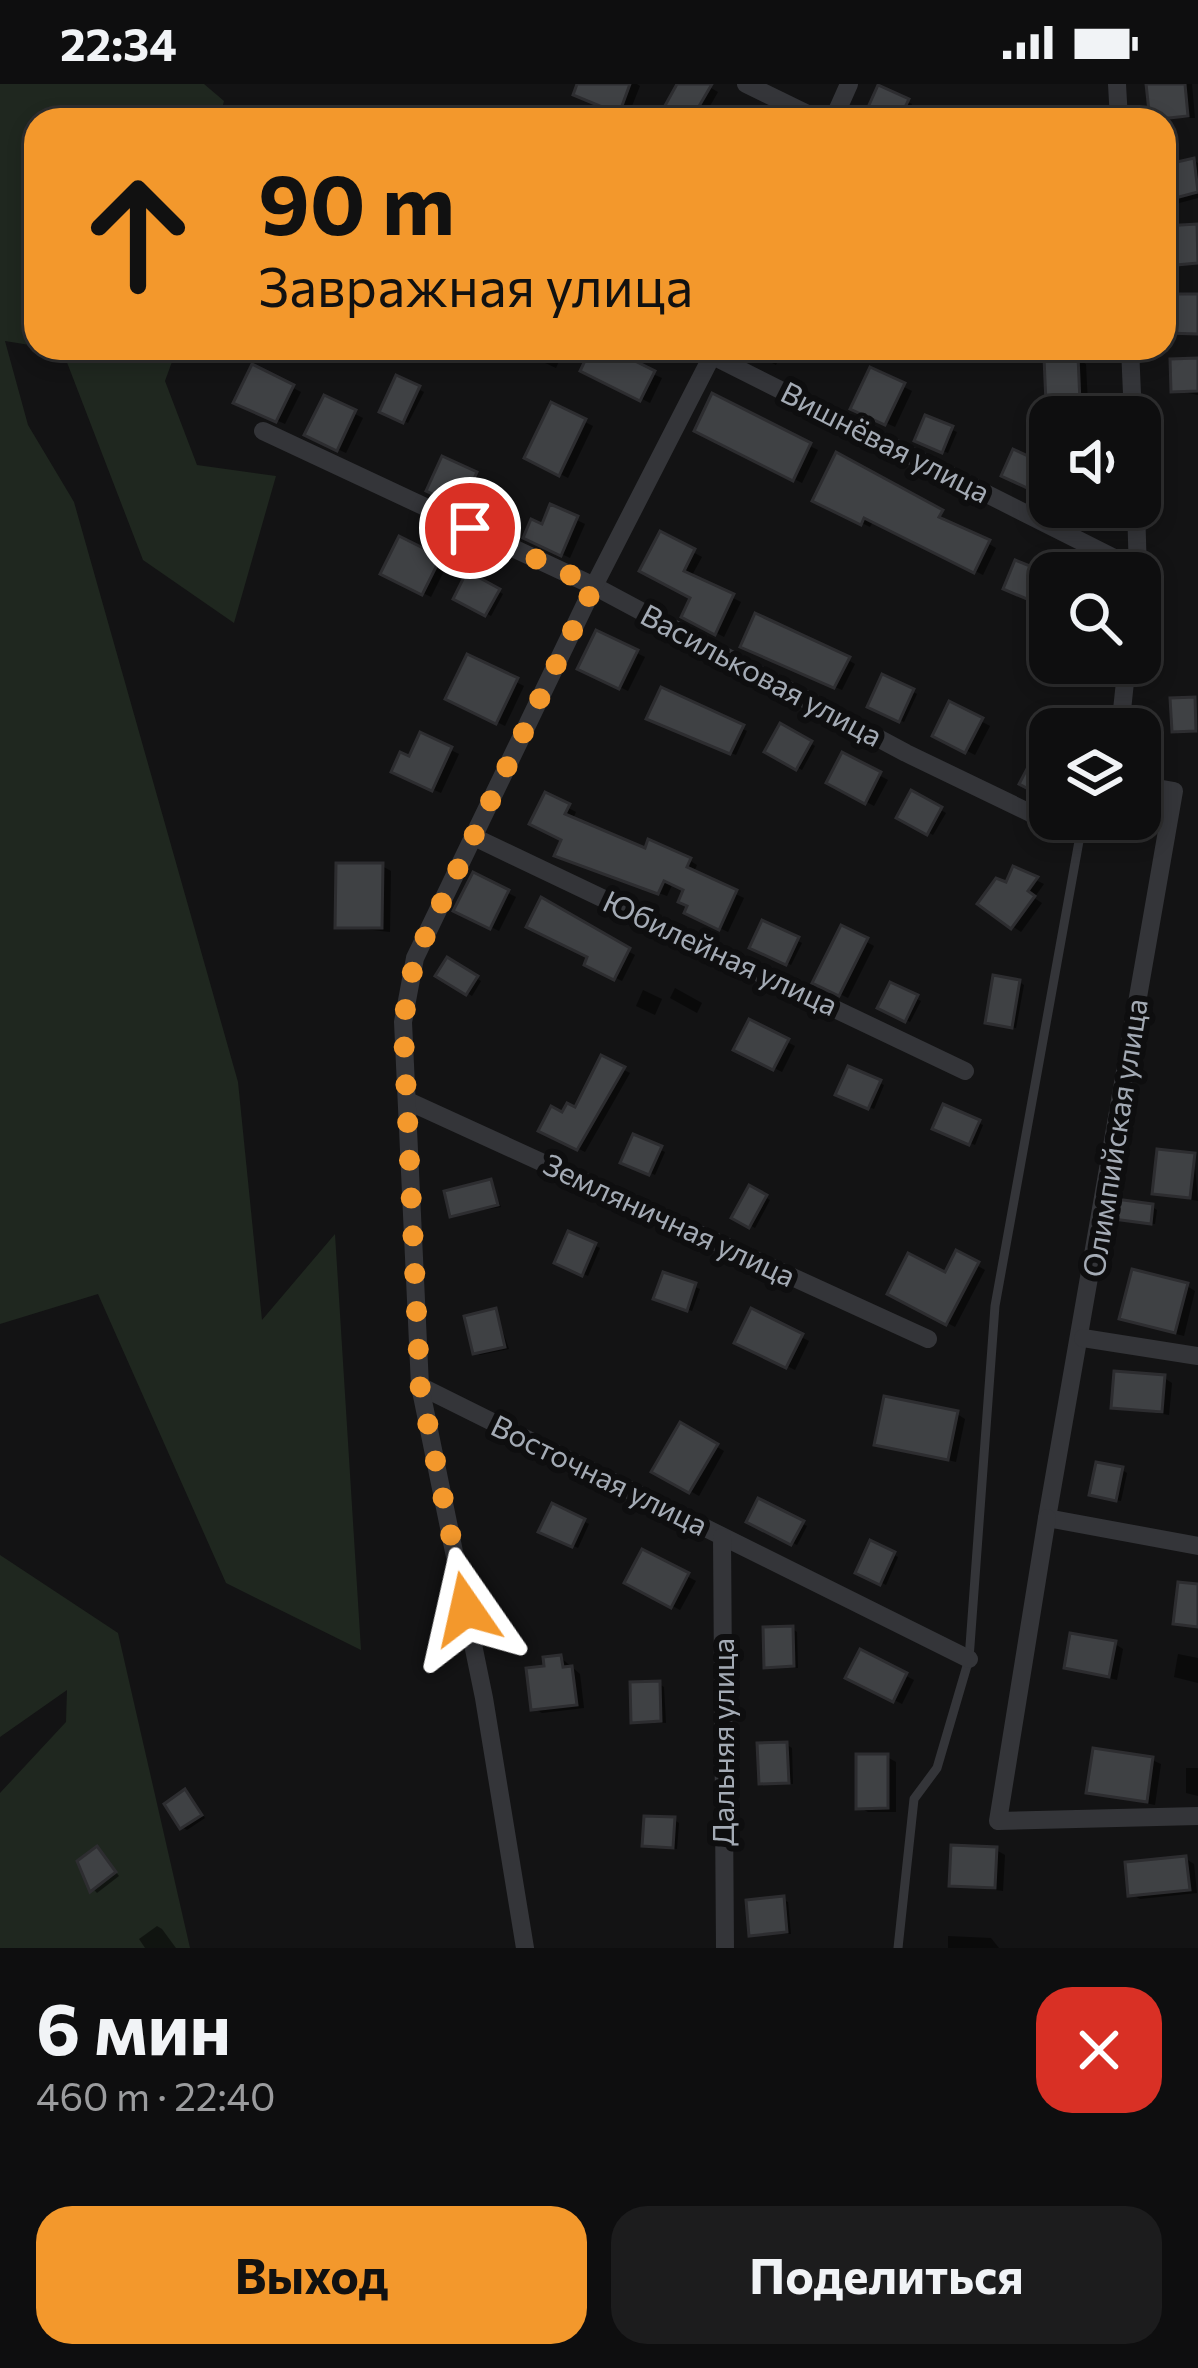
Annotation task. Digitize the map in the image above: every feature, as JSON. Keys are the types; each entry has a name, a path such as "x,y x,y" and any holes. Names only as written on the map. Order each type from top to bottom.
{"street":[{"path":"746,84 795,108"},
{"path":"525,1948 484,1698 420,1386 403,1022 415,958 704,360"},
{"name":"Вишнёвая улица","path":"726,360 1101,552"},
{"path":"1130,360 1131,396"},
{"name":"Васильковая улица","path":"263,431 594,586 906,753 1029,812"},
{"name":"Олимпийская улица","path":"1161,789 1174,791 998,1821 1198,1816"},
{"name":"Юбилейная улица","path":"474,837 965,1071"},
{"name":"Земляничная улица","path":"410,1102 928,1340"},
{"path":"1083,1338 1198,1356"},
{"name":"Восточная улица","path":"420,1386 969,1659"},
{"path":"1047,1518 1198,1546"},
{"name":"Дальняя улица","path":"722,1537 725,1948"}],"lane":[{"path":"898,1948 914,1799 937,1768 969,1659 995,1306 1079,840"}],"shaded area":[{"path":"0,84 204,84 224,101 222,108 24,108 24,344 5,341 28,425 74,502 238,1082 262,1320 335,1234 361,1650 226,1583 98,1294 0,1324"},
{"path":"66,360 173,360 165,381 197,465 276,476 234,623 143,560"},
{"path":"0,1555 118,1633 190,1948 0,1948 0,1793 66,1722 67,1690 0,1737"}],"building":[{"path":"577,84 630,84 621,108 604,108 573,95"},
{"path":"677,84 712,84 698,108 664,108"},
{"path":"1146,84 1185,84 1188,116 1176,117 1176,108 1149,108"},
{"path":"878,85 909,99 905,108 868,108"},
{"path":"1194,158 1198,192 1176,198 1176,162"},
{"path":"1197,224 1198,263 1176,265 1176,225"},
{"path":"1176,294 1198,294 1198,334 1176,333"},
{"path":"1198,358 1198,391 1171,392 1170,360"},
{"path":"585,360 633,360 655,371 640,401 580,371"},
{"path":"1044,360 1078,360 1080,396 1046,396"},
{"path":"252,364 294,385 276,422 233,403"},
{"path":"870,367 905,383 885,425 850,409"},
{"path":"396,375 420,386 403,423 379,412"},
{"path":"712,393 811,443 793,481 694,431"},
{"path":"324,395 356,410 337,451 304,435"},
{"path":"551,402 586,419 559,476 524,458"},
{"path":"925,415 953,426 942,453 914,441"},
{"path":"1013,449 1029,457 1029,489 1001,476"},
{"path":"836,452 943,510 939,517 990,540 974,573 864,518 861,525 812,501"},
{"path":"442,456 477,472 461,507 426,491"},
{"path":"550,504 578,516 561,556 523,538 531,519 542,524"},
{"path":"660,531 695,549 684,571 734,594 715,635 681,617 690,598 639,571"},
{"path":"399,536 441,557 422,595 380,574"},
{"path":"1015,560 1029,566 1029,600 1003,589"},
{"path":"467,571 500,589 485,616 453,599"},
{"path":"755,613 850,657 834,688 740,647"},
{"path":"596,630 638,650 619,689 577,669"},
{"path":"467,654 518,678 496,724 445,699"},
{"path":"882,674 914,689 899,722 867,707"},
{"path":"661,687 744,725 730,754 646,719"},
{"path":"1195,697 1196,731 1172,732 1170,698"},
{"path":"949,701 983,718 965,753 932,736"},
{"path":"780,723 812,741 796,770 764,752"},
{"path":"420,732 452,747 432,791 391,772 400,752 409,756"},
{"path":"842,752 881,772 865,804 826,783"},
{"path":"1029,765 1029,789 1019,784"},
{"path":"911,790 942,807 927,835 896,818"},
{"path":"545,792 570,804 565,814 645,848 648,839 691,858 687,867 737,890 719,930 684,913 687,906 678,902 683,890 664,881 658,894 554,856 561,840 529,824"},
{"path":"336,863 383,863 382,928 335,928"},
{"path":"1013,866 1038,877 1028,891 1035,896 1011,929 977,904 996,878 1006,882"},
{"path":"473,872 509,890 490,929 453,911"},
{"path":"541,897 630,948 614,980 584,965 587,957 526,927"},
{"path":"762,920 799,937 786,965 749,948"},
{"path":"841,925 868,938 839,996 812,983"},
{"path":"447,957 478,976 466,995 435,976"},
{"path":"993,975 1020,980 1012,1028 985,1023"},
{"path":"890,982 918,995 905,1022 877,1008"},
{"path":"749,1019 789,1039 773,1070 733,1050"},
{"path":"601,1055 625,1067 577,1150 538,1131 551,1106 562,1112 567,1103 575,1107"},
{"path":"848,1066 881,1080 868,1109 835,1095"},
{"path":"943,1104 980,1120 969,1145 932,1129"},
{"path":"633,1134 662,1146 649,1175 620,1163"},
{"path":"1157,1149 1195,1153 1190,1198 1152,1194"},
{"path":"491,1179 498,1205 450,1217 444,1191"},
{"path":"749,1185 767,1195 749,1228 731,1218"},
{"path":"1116,1199 1153,1204 1151,1224 1113,1219"},
{"path":"568,1231 596,1243 582,1276 554,1263"},
{"path":"956,1250 979,1262 946,1325 887,1294 908,1253 945,1272"},
{"path":"1132,1269 1188,1283 1175,1333 1119,1319"},
{"path":"663,1272 696,1283 687,1311 653,1299"},
{"path":"496,1308 505,1347 473,1354 464,1316"},
{"path":"751,1308 803,1334 786,1368 734,1343"},
{"path":"1114,1371 1165,1375 1162,1412 1111,1408"},
{"path":"884,1396 958,1411 948,1460 874,1445"},
{"path":"680,1422 718,1444 689,1493 651,1472"},
{"path":"1096,1462 1123,1467 1116,1501 1089,1495"},
{"path":"758,1498 804,1521 791,1545 746,1522"},
{"path":"552,1503 585,1519 572,1547 538,1532"},
{"path":"870,1540 895,1552 880,1585 855,1573"},
{"path":"642,1549 689,1573 671,1608 624,1583"},
{"path":"1178,1582 1198,1584 1198,1627 1173,1624"},
{"path":"793,1626 794,1666 764,1668 763,1627"},
{"path":"1070,1633 1116,1641 1109,1677 1064,1668"},
{"path":"860,1649 907,1673 893,1702 845,1678"},
{"path":"561,1655 563,1667 572,1666 577,1705 531,1710 526,1668 544,1666 543,1657"},
{"path":"660,1681 661,1721 631,1723 630,1682"},
{"path":"787,1742 789,1783 759,1784 757,1743"},
{"path":"1093,1748 1153,1757 1147,1802 1086,1793"},
{"path":"856,1754 888,1754 888,1808 856,1809"},
{"path":"185,1789 202,1815 180,1829 164,1804"},
{"path":"644,1816 675,1817 673,1848 642,1846"},
{"path":"951,1845 997,1847 995,1888 949,1886"},
{"path":"97,1846 116,1872 90,1892 77,1861"},
{"path":"1186,1856 1190,1890 1128,1896 1125,1862"},
{"path":"784,1896 787,1932 749,1936 746,1900"}],"route":[{"path":"466,1609 420,1386 403,1022 415,958 594,586 470,528"}]}
